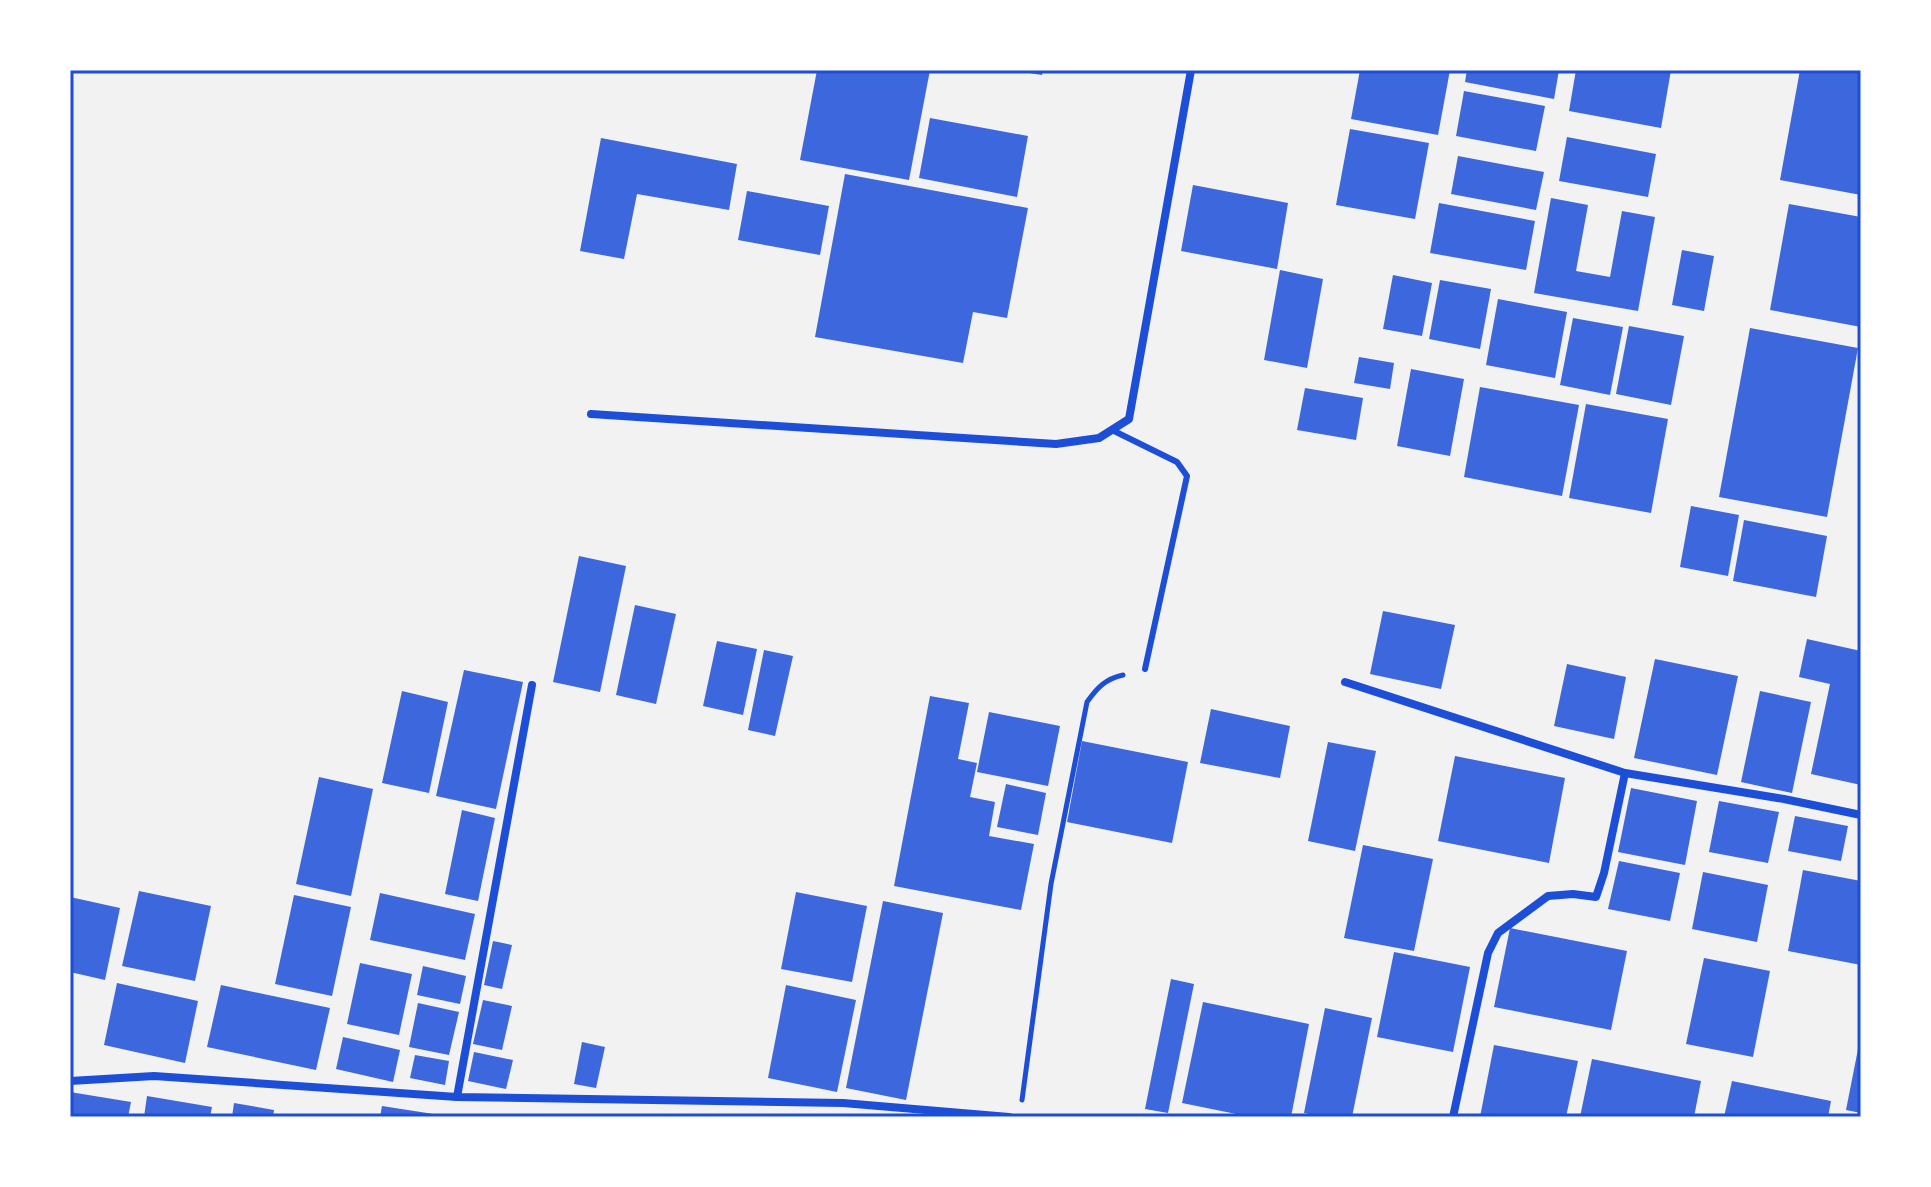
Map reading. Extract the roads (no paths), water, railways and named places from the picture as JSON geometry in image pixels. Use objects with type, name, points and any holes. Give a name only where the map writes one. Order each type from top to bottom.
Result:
[{"type":"street","points":[[591,414],[1056,444],[1099,438],[1129,419],[1191,70]]},
{"type":"street","points":[[1345,682],[1625,773],[1861,815]]},
{"type":"street","points":[[457,1097],[532,685]]},
{"type":"street","points":[[1453,1117],[1488,953],[1498,933],[1548,896],[1573,894],[1596,897],[1625,773]]},
{"type":"street","points":[[70,1081],[154,1076],[457,1097],[843,1103],[1009,1117]]},
{"type":"lane","points":[[1112,430],[1177,462],[1187,476],[1145,669]]}]
